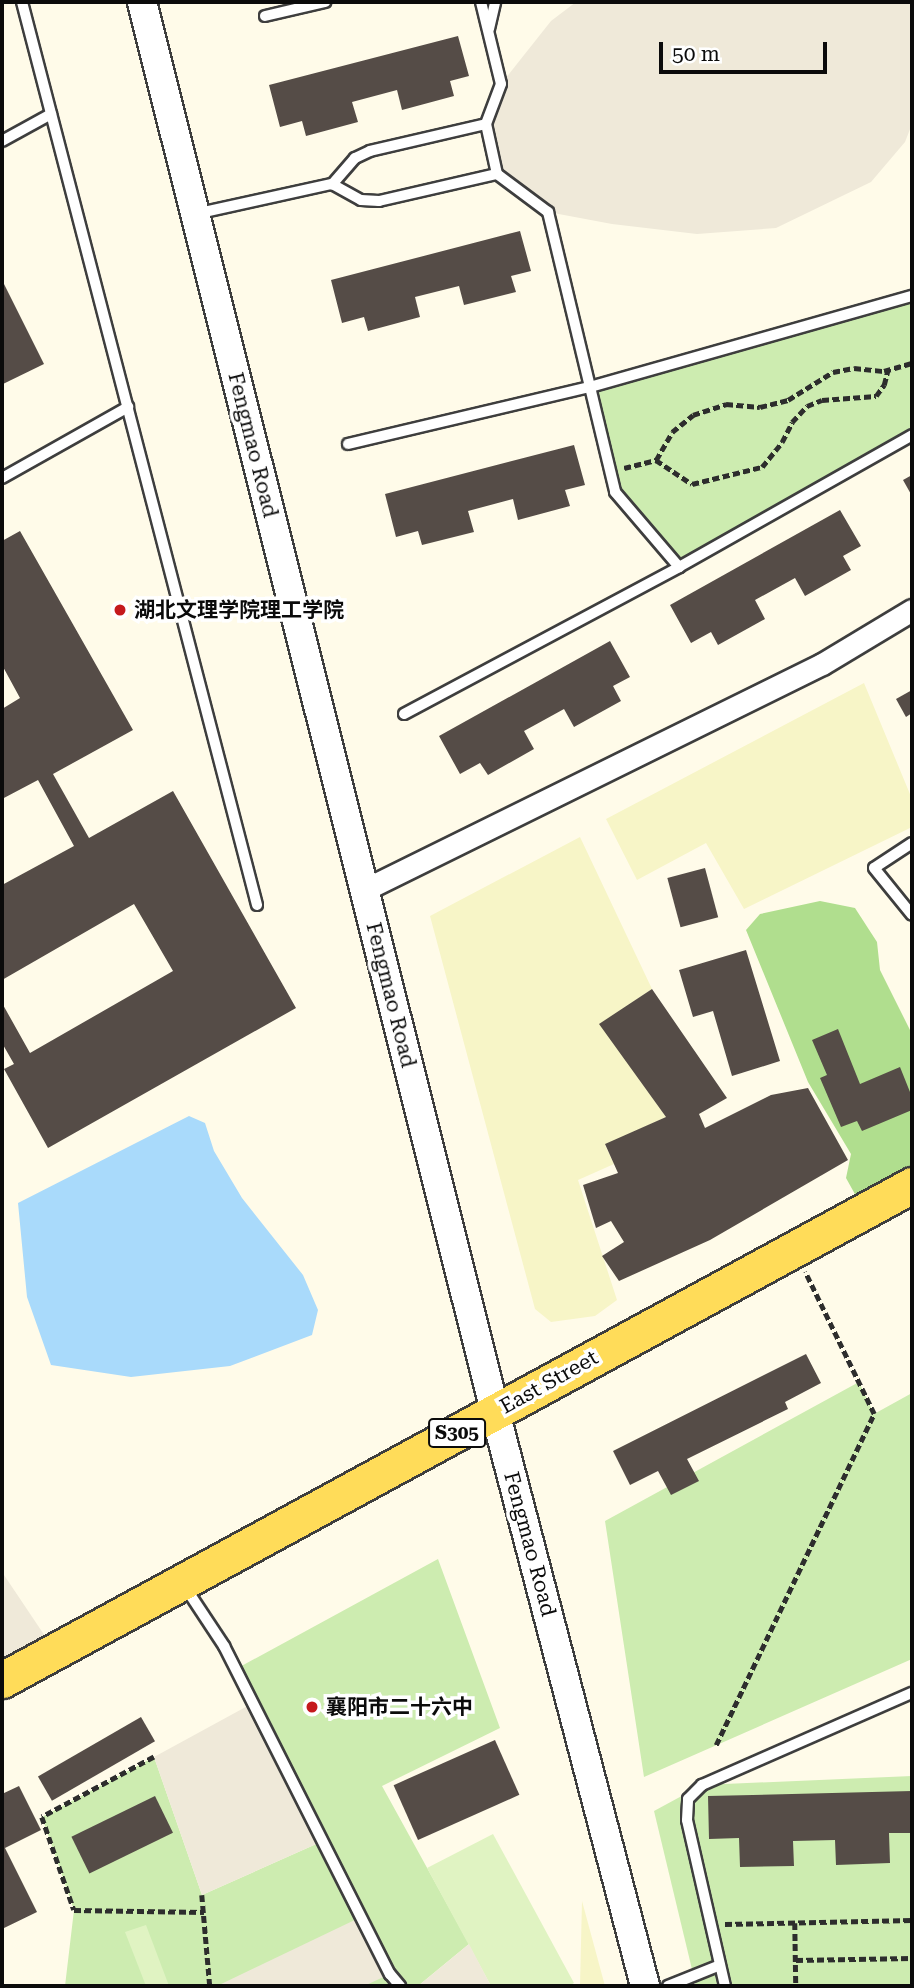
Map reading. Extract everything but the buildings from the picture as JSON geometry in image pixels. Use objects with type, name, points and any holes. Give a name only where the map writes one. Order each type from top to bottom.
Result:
[{"type":"main road","name":"East Street","points":[[2,1680],[912,1185]]},
{"type":"street","name":"Fengmao Road","points":[[142,2],[495,1412],[645,1986]]},
{"type":"street","points":[[364,890],[822,664],[912,610]]},
{"type":"lane","points":[[22,2],[257,905]]},
{"type":"lane","points":[[265,16],[325,2]]},
{"type":"lane","points":[[481,2],[501,84],[486,124],[497,174],[548,212],[615,492],[679,567]]},
{"type":"lane","points":[[488,32],[495,2]]},
{"type":"lane","points":[[2,141],[51,114]]},
{"type":"lane","points":[[195,214],[332,184],[355,158],[369,151],[486,124]]},
{"type":"lane","points":[[332,184],[361,200],[379,201],[497,174]]},
{"type":"lane","points":[[348,444],[590,387],[912,296]]},
{"type":"lane","points":[[2,478],[128,407]]},
{"type":"lane","points":[[404,714],[679,567],[912,435]]},
{"type":"lane","points":[[912,842],[874,868],[912,915]]},
{"type":"lane","points":[[181,1582],[224,1646],[390,1974],[400,1986]]},
{"type":"lane","points":[[725,1986],[687,1820],[688,1799],[702,1785],[912,1693]]},
{"type":"lane","points":[[668,1986],[720,1965]]},
{"type":"path","points":[[610,471],[656,460],[673,432],[693,415],[726,404],[760,407],[788,400],[832,372],[853,368],[888,369],[912,363]]},
{"type":"path","points":[[656,460],[692,484],[762,467],[782,442],[792,422],[807,406],[822,400],[876,396],[884,385],[888,369]]},
{"type":"path","points":[[716,1745],[874,1414],[794,1249]]},
{"type":"path","points":[[153,1756],[42,1816],[74,1910],[204,1912]]},
{"type":"path","points":[[202,1895],[210,1986]]},
{"type":"path","points":[[711,1924],[912,1920]]},
{"type":"path","points":[[795,1923],[796,1986]]},
{"type":"path","points":[[796,1959],[912,1958]]},
{"type":"shaded area","points":[[576,2],[910,2],[912,124],[905,142],[871,182],[776,228],[697,234],[612,224],[548,212],[497,174],[486,124],[501,84],[551,21]]},
{"type":"shaded area","points":[[864,683],[912,799],[912,827],[744,909],[706,843],[637,880],[606,819]]},
{"type":"shaded area","points":[[580,837],[652,989],[600,1024],[666,1117],[605,1145],[614,1164],[578,1180],[617,1300],[595,1316],[551,1322],[535,1309],[430,916]]},
{"type":"shaded area","points":[[2,1572],[55,1651],[2,1680]]},
{"type":"shaded area","points":[[253,1703],[323,1841],[202,1895],[154,1757]]},
{"type":"shaded area","points":[[582,1901],[605,1986],[580,1986]]},
{"type":"shaded area","points":[[361,1917],[390,1974],[364,1986],[217,1986]]},
{"type":"shaded area","points":[[469,1944],[491,1986],[418,1986]]},
{"type":"green space","points":[[912,296],[912,435],[679,567],[615,492],[590,387]]},
{"type":"green space","points":[[820,901],[855,908],[877,942],[880,970],[912,1034],[912,1173],[875,1193],[856,1196],[846,1178],[851,1154],[808,1082],[746,930],[760,914]]},
{"type":"green space","points":[[859,1382],[874,1414],[912,1393],[912,1659],[644,1777],[605,1521]]},
{"type":"green space","points":[[438,1559],[500,1728],[382,1786],[469,1944],[418,1986],[65,1986],[74,1910],[42,1817],[154,1757],[202,1895],[323,1841],[236,1669]]},
{"type":"green space","points":[[912,1776],[912,1986],[696,1986],[654,1811],[702,1785]]},
{"type":"green space","points":[[493,1834],[574,1983],[569,1986],[491,1986],[427,1868]]},
{"type":"green space","points":[[146,1925],[169,1986],[146,1986],[125,1932]]},
{"type":"water","points":[[189,1116],[205,1123],[214,1151],[242,1198],[303,1275],[318,1310],[312,1335],[230,1366],[131,1377],[51,1365],[27,1297],[18,1203]]},
{"type":"place","name":"湖北文理学院理工学院","points":[[120,610]]},
{"type":"place","name":"襄阳市二十六中","points":[[312,1707]]}]
